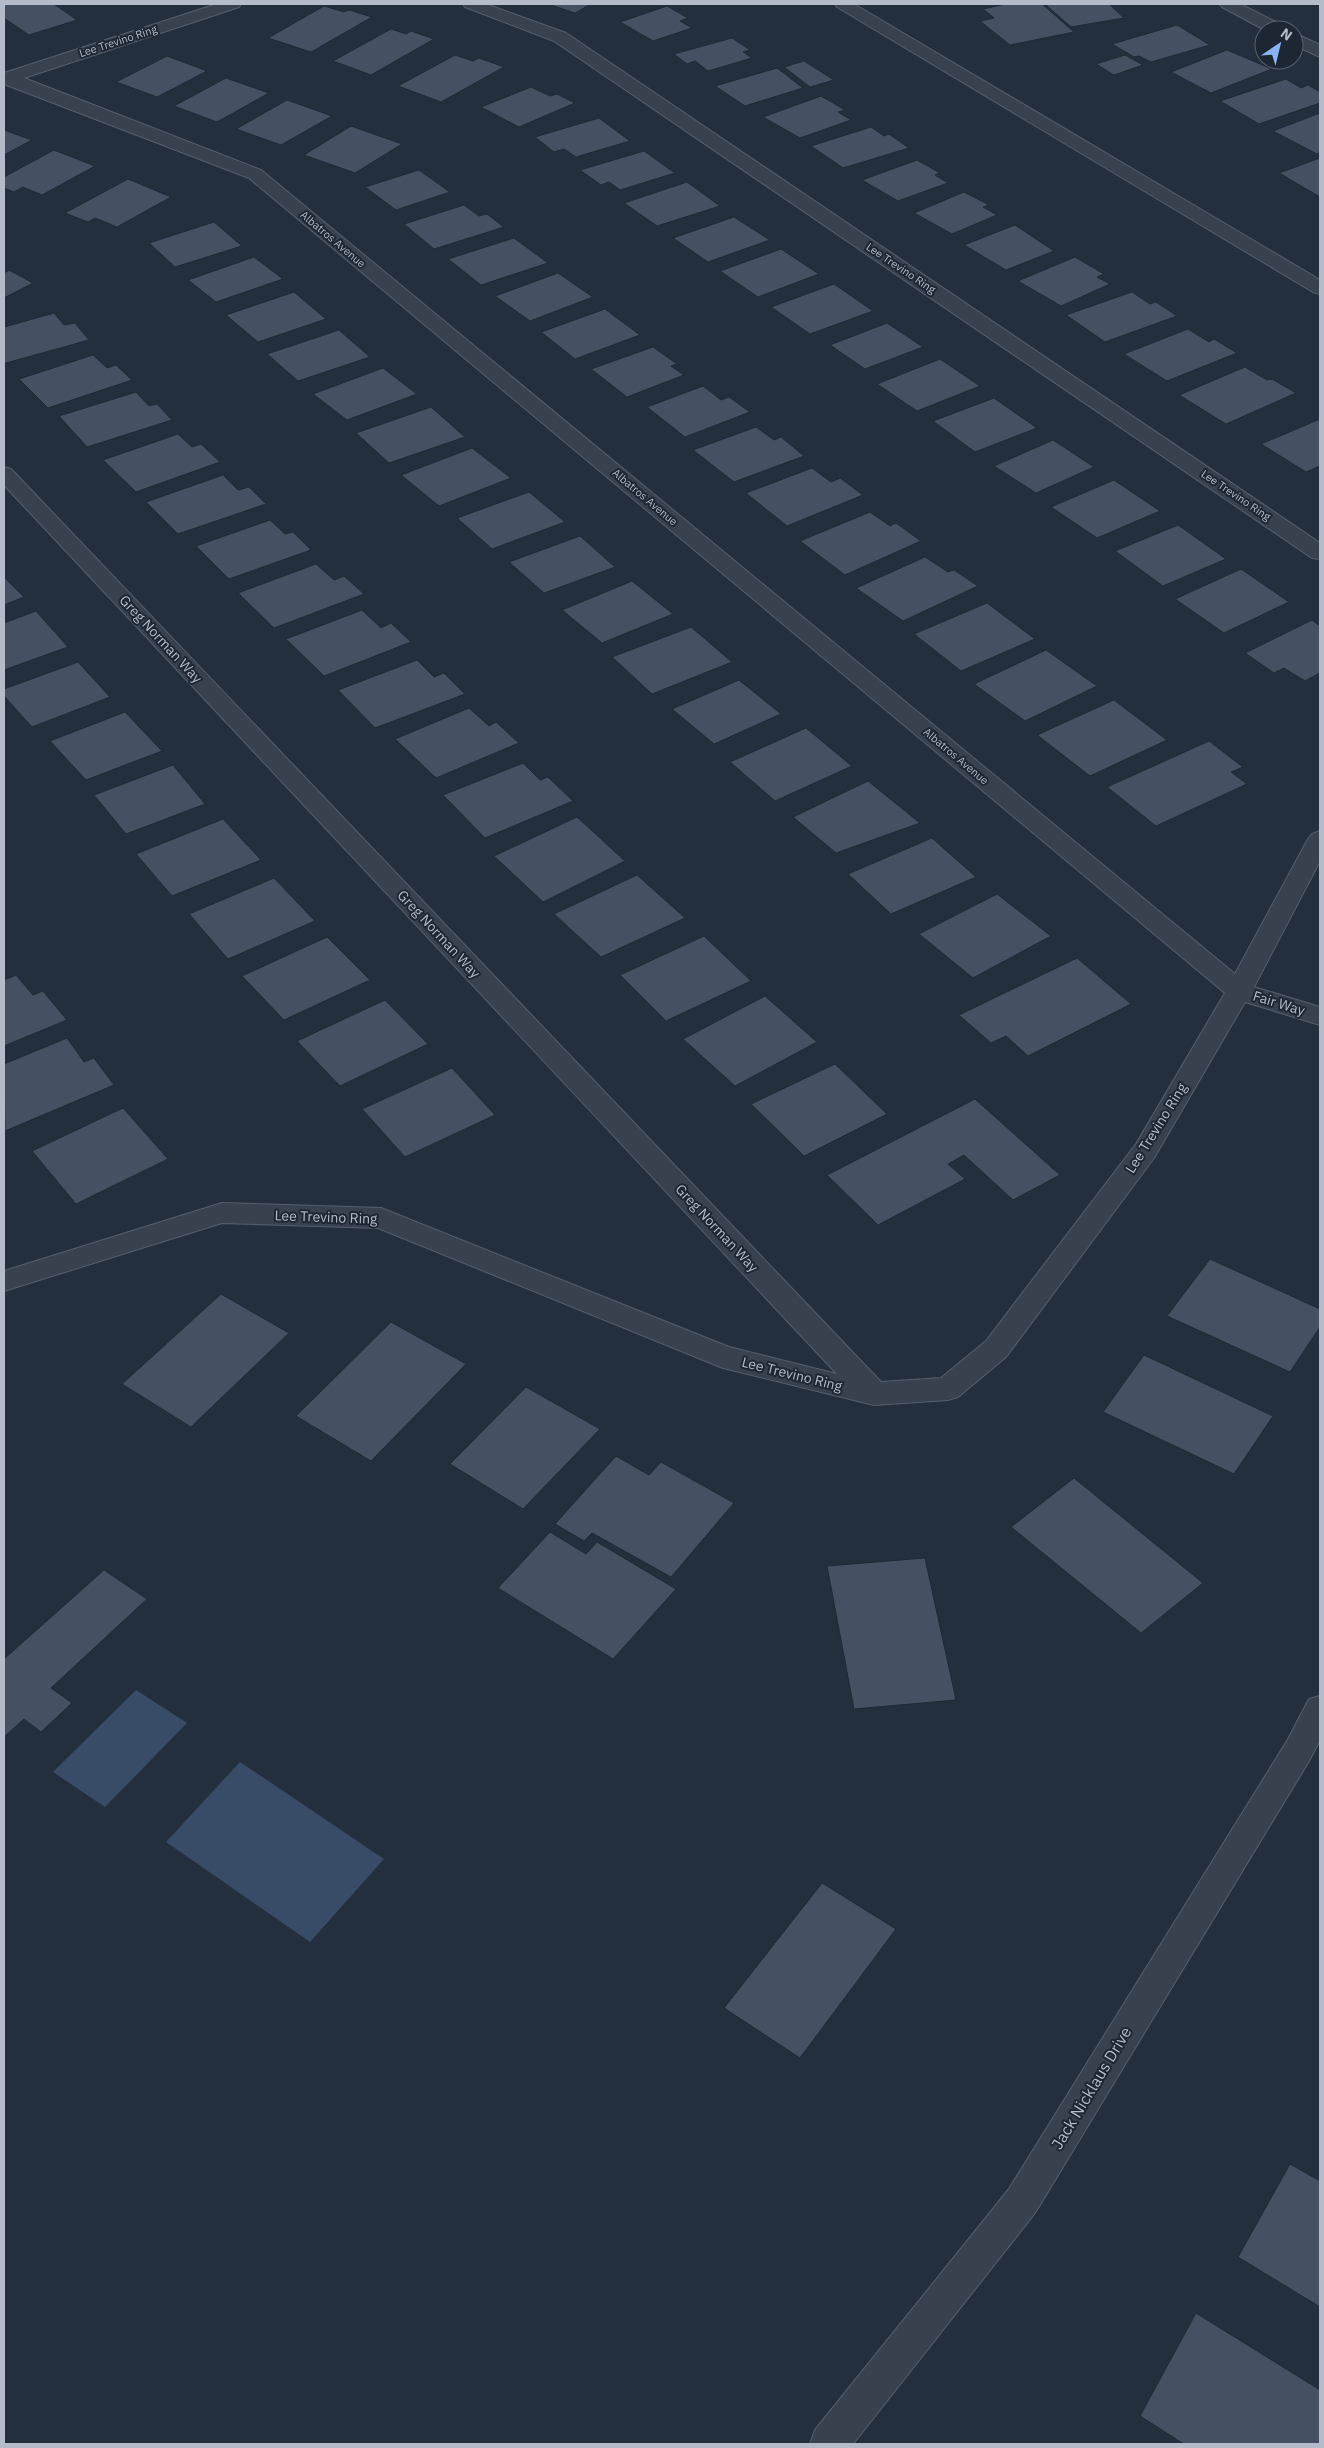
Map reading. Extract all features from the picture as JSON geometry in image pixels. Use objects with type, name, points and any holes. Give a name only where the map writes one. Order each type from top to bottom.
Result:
[{"type":"street","name":"Lee Trevino Ring","points":[[6,78],[233,4]]},
{"type":"street","name":"Lee Trevino Ring","points":[[471,4],[560,37],[1320,553]]},
{"type":"street","points":[[843,4],[1320,288]]},
{"type":"street","points":[[1228,4],[1259,20]]},
{"type":"street","points":[[1304,43],[1320,52]]},
{"type":"street","name":"Albatros Avenue","points":[[6,78],[255,174],[1239,991]]},
{"type":"street","name":"Greg Norman Way","points":[[4,473],[874,1394]]},
{"type":"street","name":"Lee Trevino Ring","points":[[4,1281],[222,1213],[381,1218],[723,1357],[874,1394],[948,1389],[996,1349],[1145,1151],[1239,991],[1320,839]]},
{"type":"street","name":"Fair Way","points":[[1239,991],[1320,1016]]},
{"type":"street","name":"Jack Nicklaus Drive","points":[[829,2444],[1022,2201],[1298,1751],[1320,1710]]},
{"type":"water","points":[[136,1690],[187,1723],[105,1807],[53,1772]]},
{"type":"water","points":[[240,1762],[384,1859],[310,1942],[166,1842]]},
{"type":"building","points":[[4,4],[54,4],[77,20],[29,35],[4,18]]},
{"type":"building","points":[[548,4],[591,4],[575,13]]},
{"type":"building","points":[[1006,4],[1042,4],[1074,32],[1010,45],[980,21],[994,18],[983,9]]},
{"type":"building","points":[[1109,4],[1124,18],[1071,27],[1046,5]]},
{"type":"building","points":[[324,6],[344,12],[349,10],[372,17],[311,52],[268,38]]},
{"type":"building","points":[[667,6],[688,18],[680,21],[692,28],[653,41],[620,22]]},
{"type":"building","points":[[1177,25],[1210,45],[1151,62],[1139,56],[1134,57],[1112,44]]},
{"type":"building","points":[[391,29],[406,34],[411,31],[434,39],[371,75],[333,61]]},
{"type":"building","points":[[732,38],[750,50],[743,52],[752,58],[708,71],[695,61],[687,64],[674,54]]},
{"type":"building","points":[[1227,50],[1254,61],[1254,70],[1269,70],[1211,93],[1171,72]]},
{"type":"building","points":[[455,55],[473,61],[479,58],[504,67],[441,102],[398,86]]},
{"type":"building","points":[[1125,55],[1143,65],[1114,75],[1096,64]]},
{"type":"building","points":[[167,56],[207,71],[157,97],[116,82]]},
{"type":"building","points":[[804,61],[834,80],[810,87],[784,67]]},
{"type":"building","points":[[777,68],[803,88],[745,106],[715,86]]},
{"type":"building","points":[[226,78],[269,93],[217,122],[174,106]]},
{"type":"building","points":[[1286,79],[1301,88],[1308,85],[1320,92],[1320,103],[1259,124],[1220,101]]},
{"type":"building","points":[[531,87],[550,96],[557,94],[575,103],[519,127],[481,107]]},
{"type":"building","points":[[821,96],[845,110],[838,112],[851,120],[800,138],[763,117]]},
{"type":"building","points":[[287,100],[332,116],[281,145],[236,129]]},
{"type":"building","points":[[1320,113],[1320,152],[1317,154],[1273,131]]},
{"type":"building","points":[[599,118],[630,141],[576,157],[564,149],[554,152],[535,137]]},
{"type":"building","points":[[351,126],[402,144],[355,173],[304,155]]},
{"type":"building","points":[[871,127],[884,136],[889,134],[909,148],[843,168],[811,146]]},
{"type":"building","points":[[4,130],[32,140],[4,155]]},
{"type":"building","points":[[54,150],[95,166],[42,195],[23,187],[14,192],[4,188],[4,177]]},
{"type":"building","points":[[644,151],[675,173],[620,190],[609,182],[601,185],[580,170]]},
{"type":"building","points":[[1320,158],[1320,197],[1279,173]]},
{"type":"building","points":[[917,160],[940,173],[935,175],[948,183],[898,201],[862,180]]},
{"type":"building","points":[[419,170],[450,192],[396,210],[365,187]]},
{"type":"building","points":[[128,179],[171,197],[117,227],[95,218],[88,222],[65,213]]},
{"type":"building","points":[[687,182],[720,206],[657,226],[624,203]]},
{"type":"building","points":[[964,192],[989,205],[983,207],[997,215],[952,234],[914,213]]},
{"type":"building","points":[[464,205],[479,216],[487,214],[504,227],[434,249],[404,224]]},
{"type":"building","points":[[734,217],[770,240],[708,262],[673,238]]},
{"type":"building","points":[[214,222],[242,246],[175,267],[149,243]]},
{"type":"building","points":[[1015,225],[1054,251],[1006,270],[964,245]]},
{"type":"building","points":[[514,238],[548,263],[481,285],[448,259]]},
{"type":"building","points":[[781,249],[819,274],[758,297],[720,271]]},
{"type":"building","points":[[254,257],[283,279],[216,302],[188,280]]},
{"type":"building","points":[[1075,257],[1104,274],[1097,277],[1110,284],[1061,306],[1018,281]]},
{"type":"building","points":[[9,270],[33,283],[4,298],[4,273]]},
{"type":"building","points":[[558,273],[593,297],[530,321],[495,296]]},
{"type":"building","points":[[834,284],[873,311],[810,334],[771,307]]},
{"type":"building","points":[[294,292],[326,319],[258,342],[226,315]]},
{"type":"building","points":[[1132,292],[1150,304],[1156,302],[1177,316],[1105,342],[1066,315]]},
{"type":"building","points":[[605,309],[640,335],[575,359],[541,332]]},
{"type":"building","points":[[54,313],[64,325],[75,323],[89,340],[6,363],[4,361],[4,327]]},
{"type":"building","points":[[887,323],[923,347],[865,369],[830,345]]},
{"type":"building","points":[[1188,329],[1209,342],[1214,339],[1237,353],[1167,381],[1124,354]]},
{"type":"building","points":[[339,330],[370,357],[298,381],[267,354]]},
{"type":"building","points":[[653,347],[677,364],[671,366],[684,375],[627,397],[591,369]]},
{"type":"building","points":[[93,355],[107,368],[116,365],[132,380],[48,408],[19,379]]},
{"type":"building","points":[[940,359],[980,386],[917,411],[877,384]]},
{"type":"building","points":[[1245,367],[1267,380],[1272,379],[1296,393],[1226,424],[1179,395]]},
{"type":"building","points":[[383,368],[417,394],[347,420],[313,394]]},
{"type":"building","points":[[703,386],[721,400],[729,397],[750,412],[685,437],[647,407]]},
{"type":"building","points":[[136,392],[149,406],[157,404],[172,420],[87,447],[59,416]]},
{"type":"building","points":[[994,398],[1037,428],[975,452],[933,421]]},
{"type":"building","points":[[431,407],[465,437],[389,463],[356,433]]},
{"type":"building","points":[[1320,419],[1320,466],[1306,472],[1261,444]]},
{"type":"building","points":[[756,427],[774,440],[781,437],[804,456],[734,482],[693,450]]},
{"type":"building","points":[[178,434],[192,447],[201,444],[220,462],[136,492],[103,460]]},
{"type":"building","points":[[1053,440],[1094,467],[1036,493],[994,466]]},
{"type":"building","points":[[472,448],[511,478],[439,506],[401,475]]},
{"type":"building","points":[[812,468],[831,482],[840,478],[863,495],[787,526],[746,493]]},
{"type":"building","points":[[223,475],[238,490],[249,487],[266,504],[178,534],[146,502]]},
{"type":"building","points":[[1114,480],[1160,511],[1097,538],[1051,507]]},
{"type":"building","points":[[529,492],[565,522],[492,549],[457,518]]},
{"type":"building","points":[[870,512],[890,526],[896,523],[921,541],[845,575],[800,541]]},
{"type":"building","points":[[270,520],[285,534],[293,532],[311,550],[229,579],[196,546]]},
{"type":"building","points":[[1178,525],[1226,559],[1163,586],[1115,551]]},
{"type":"building","points":[[580,536],[615,567],[544,593],[509,562]]},
{"type":"building","points":[[925,557],[948,572],[954,570],[978,586],[903,621],[856,588]]},
{"type":"building","points":[[316,564],[334,580],[344,576],[364,594],[274,628],[238,593]]},
{"type":"building","points":[[1241,569],[1289,602],[1224,633],[1175,599]]},
{"type":"building","points":[[4,577],[24,597],[4,605]]},
{"type":"building","points":[[632,581],[673,614],[602,643],[562,610]]},
{"type":"building","points":[[987,603],[1035,639],[961,671],[914,634]]},
{"type":"building","points":[[362,610],[381,628],[391,623],[411,642],[324,676],[286,639]]},
{"type":"building","points":[[36,611],[68,647],[4,670],[4,623]]},
{"type":"building","points":[[1312,620],[1320,626],[1320,673],[1305,681],[1284,668],[1274,673],[1245,653]]},
{"type":"building","points":[[691,627],[732,662],[652,694],[612,657]]},
{"type":"building","points":[[1046,650],[1097,686],[1025,721],[974,684]]},
{"type":"building","points":[[417,660],[434,677],[444,673],[465,694],[375,728],[338,690]]},
{"type":"building","points":[[78,662],[110,697],[32,727],[4,696],[4,689]]},
{"type":"building","points":[[739,680],[781,714],[714,744],[672,709]]},
{"type":"building","points":[[1114,700],[1167,740],[1090,776],[1037,735]]},
{"type":"building","points":[[469,708],[489,726],[496,722],[519,743],[436,778],[395,739]]},
{"type":"building","points":[[125,712],[162,751],[86,780],[50,741]]},
{"type":"building","points":[[806,728],[852,766],[775,801],[730,762]]},
{"type":"building","points":[[1209,741],[1243,767],[1231,772],[1247,784],[1156,826],[1107,787]]},
{"type":"building","points":[[523,763],[540,780],[548,777],[573,801],[485,838],[443,795]]},
{"type":"building","points":[[173,765],[205,804],[126,834],[94,795]]},
{"type":"building","points":[[868,781],[920,823],[836,853],[793,817]]},
{"type":"building","points":[[577,817],[625,861],[543,902],[494,856]]},
{"type":"building","points":[[223,819],[261,860],[172,896],[136,854]]},
{"type":"building","points":[[932,838],[976,877],[891,914],[848,874]]},
{"type":"building","points":[[637,875],[685,918],[601,957],[554,914]]},
{"type":"building","points":[[274,878],[315,921],[228,959],[189,914]]},
{"type":"building","points":[[997,894],[1051,936],[973,978],[919,934]]},
{"type":"building","points":[[704,936],[751,981],[666,1021],[620,975]]},
{"type":"building","points":[[327,937],[370,980],[284,1020],[242,976]]},
{"type":"building","points":[[1077,958],[1131,1004],[1028,1056],[1006,1036],[991,1043],[959,1015]]},
{"type":"building","points":[[16,975],[33,995],[43,991],[67,1020],[4,1046],[4,980]]},
{"type":"building","points":[[765,996],[817,1042],[735,1086],[683,1039]]},
{"type":"building","points":[[385,1000],[428,1044],[340,1086],[297,1041]]},
{"type":"building","points":[[67,1038],[84,1062],[94,1058],[114,1085],[5,1131],[4,1064]]},
{"type":"building","points":[[835,1064],[887,1114],[804,1156],[751,1104]]},
{"type":"building","points":[[452,1068],[495,1115],[405,1157],[362,1109]]},
{"type":"building","points":[[975,1099],[1060,1175],[1013,1200],[964,1155],[948,1164],[965,1179],[878,1225],[827,1175]]},
{"type":"building","points":[[123,1108],[168,1159],[76,1204],[32,1151]]},
{"type":"building","points":[[1210,1259],[1320,1309],[1320,1327],[1290,1372],[1167,1316]]},
{"type":"building","points":[[221,1294],[289,1333],[191,1427],[122,1384]]},
{"type":"building","points":[[391,1322],[466,1364],[371,1461],[296,1416]]},
{"type":"building","points":[[1144,1355],[1273,1416],[1234,1474],[1103,1412]]},
{"type":"building","points":[[526,1387],[600,1429],[523,1509],[450,1464]]},
{"type":"building","points":[[616,1456],[649,1475],[661,1462],[734,1503],[671,1577],[592,1533],[584,1541],[555,1524]]},
{"type":"building","points":[[1074,1478],[1203,1583],[1141,1633],[1011,1527]]},
{"type":"building","points":[[550,1532],[586,1554],[597,1542],[676,1589],[613,1659],[498,1588]]},
{"type":"building","points":[[925,1558],[956,1700],[854,1709],[827,1566]]},
{"type":"building","points":[[104,1570],[147,1599],[51,1688],[72,1703],[41,1732],[24,1719],[4,1737],[4,1659]]},
{"type":"building","points":[[822,1883],[896,1929],[800,2058],[724,2008]]},
{"type":"building","points":[[1290,2164],[1320,2181],[1320,2307],[1238,2257]]},
{"type":"building","points":[[1196,2313],[1320,2390],[1320,2444],[1184,2444],[1140,2416]]}]
